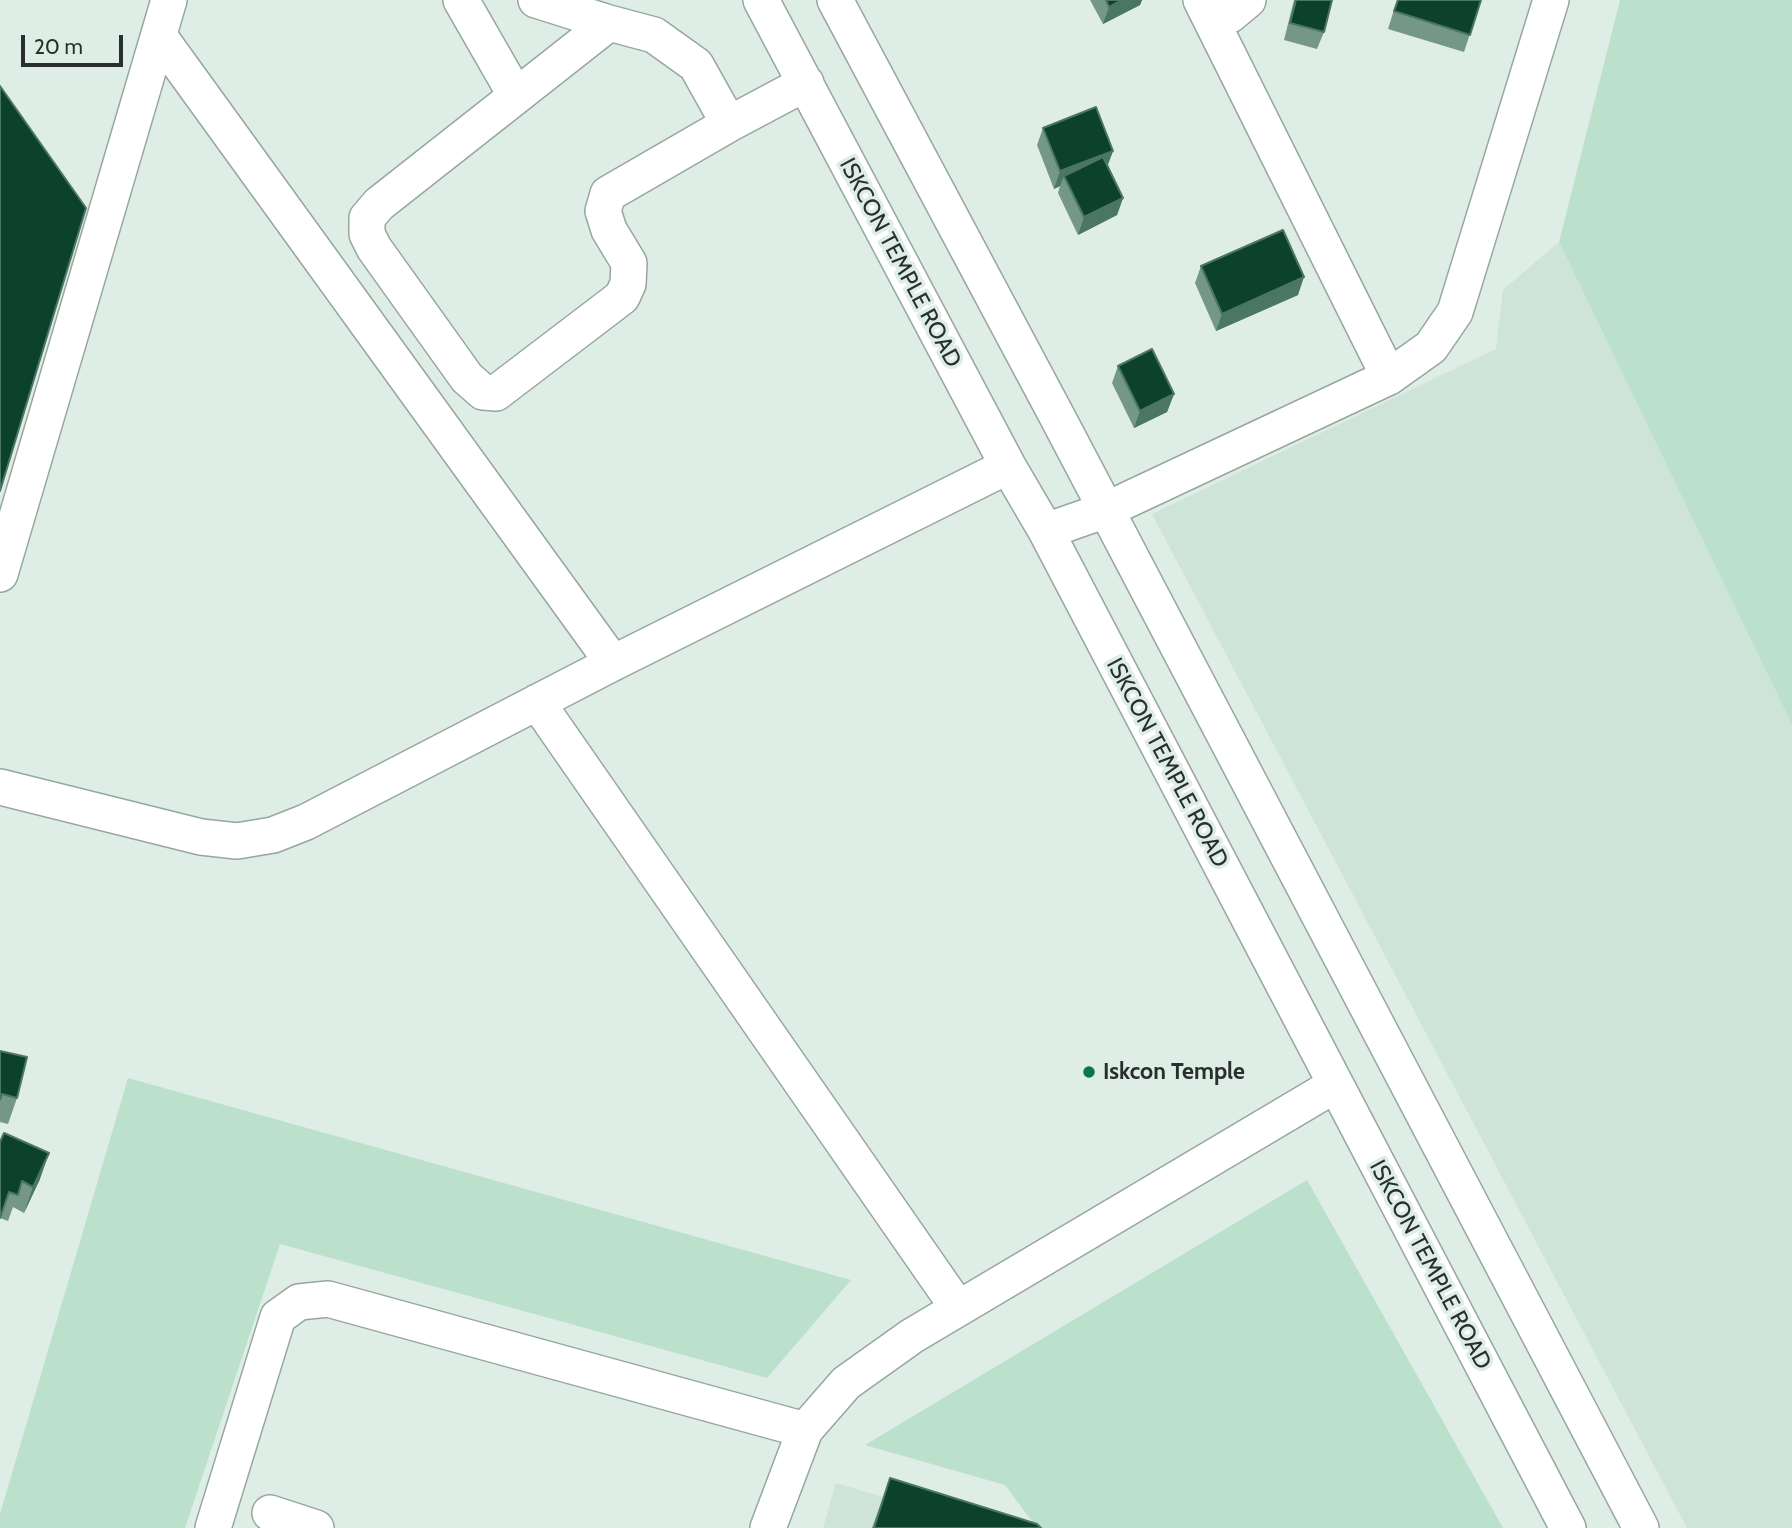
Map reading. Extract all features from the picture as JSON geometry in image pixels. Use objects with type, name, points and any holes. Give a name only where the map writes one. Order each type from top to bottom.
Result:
[{"type":"street","points":[[0,574],[169,0]]},
{"type":"street","points":[[461,0],[516,96]]},
{"type":"street","points":[[536,0],[654,34],[696,65],[729,124]]},
{"type":"street","name":"ISKCON TEMPLE ROAD","points":[[761,0],[1045,531],[1569,1528]]},
{"type":"street","points":[[835,0],[1641,1528]]},
{"type":"street","points":[[1207,12],[1230,15],[1248,0]]},
{"type":"street","points":[[1045,531],[1106,510],[1389,377],[1431,347],[1455,312],[1551,0]]},
{"type":"street","points":[[1207,12],[1389,377]]},
{"type":"street","points":[[609,23],[379,204],[367,218],[367,234],[374,247],[467,378],[483,392],[496,393],[622,297],[628,284],[629,263],[608,230],[603,211],[608,194],[806,83]]},
{"type":"street","points":[[159,36],[614,663]]},
{"type":"street","points":[[0,787],[201,837],[237,841],[273,835],[306,822],[537,702],[1008,466]]},
{"type":"street","points":[[537,702],[958,1308]]},
{"type":"street","points":[[768,1528],[805,1430],[846,1383],[912,1336],[1335,1085]]},
{"type":"street","points":[[213,1528],[278,1317],[299,1303],[328,1299],[805,1430]]},
{"type":"street","points":[[270,1513],[316,1528]]},
{"type":"shaded area","points":[[1559,242],[1792,725],[1792,1528],[1687,1528],[1152,514],[1496,349],[1503,290]]},
{"type":"shaded area","points":[[836,1483],[986,1528],[823,1528]]},
{"type":"green space","points":[[1620,0],[1792,0],[1792,725],[1559,242]]},
{"type":"green space","points":[[128,1078],[851,1280],[767,1378],[280,1244],[185,1528],[0,1528],[0,1514]]},
{"type":"green space","points":[[1307,1180],[1503,1528],[1037,1528],[1005,1485],[865,1445]]},
{"type":"building","points":[[1106,0],[1122,0],[1109,7]]},
{"type":"building","points":[[1296,0],[1332,0],[1324,32],[1290,23]]},
{"type":"building","points":[[1398,0],[1481,0],[1470,35],[1394,11]]},
{"type":"building","points":[[0,86],[86,208],[0,491]]},
{"type":"building","points":[[1096,107],[1113,151],[1060,171],[1043,128]]},
{"type":"building","points":[[1103,157],[1123,198],[1084,217],[1064,176]]},
{"type":"building","points":[[1283,230],[1304,277],[1222,314],[1201,266]]},
{"type":"building","points":[[1152,349],[1174,394],[1140,411],[1118,366]]},
{"type":"building","points":[[0,1051],[27,1057],[17,1098],[2,1094],[0,1100]]},
{"type":"building","points":[[4,1133],[49,1153],[33,1187],[22,1181],[18,1195],[9,1192],[0,1218],[0,1142]]},
{"type":"building","points":[[890,1478],[1037,1524],[1041,1528],[874,1528]]},
{"type":"place","name":"Iskcon Temple","points":[[1089,1072]]}]
